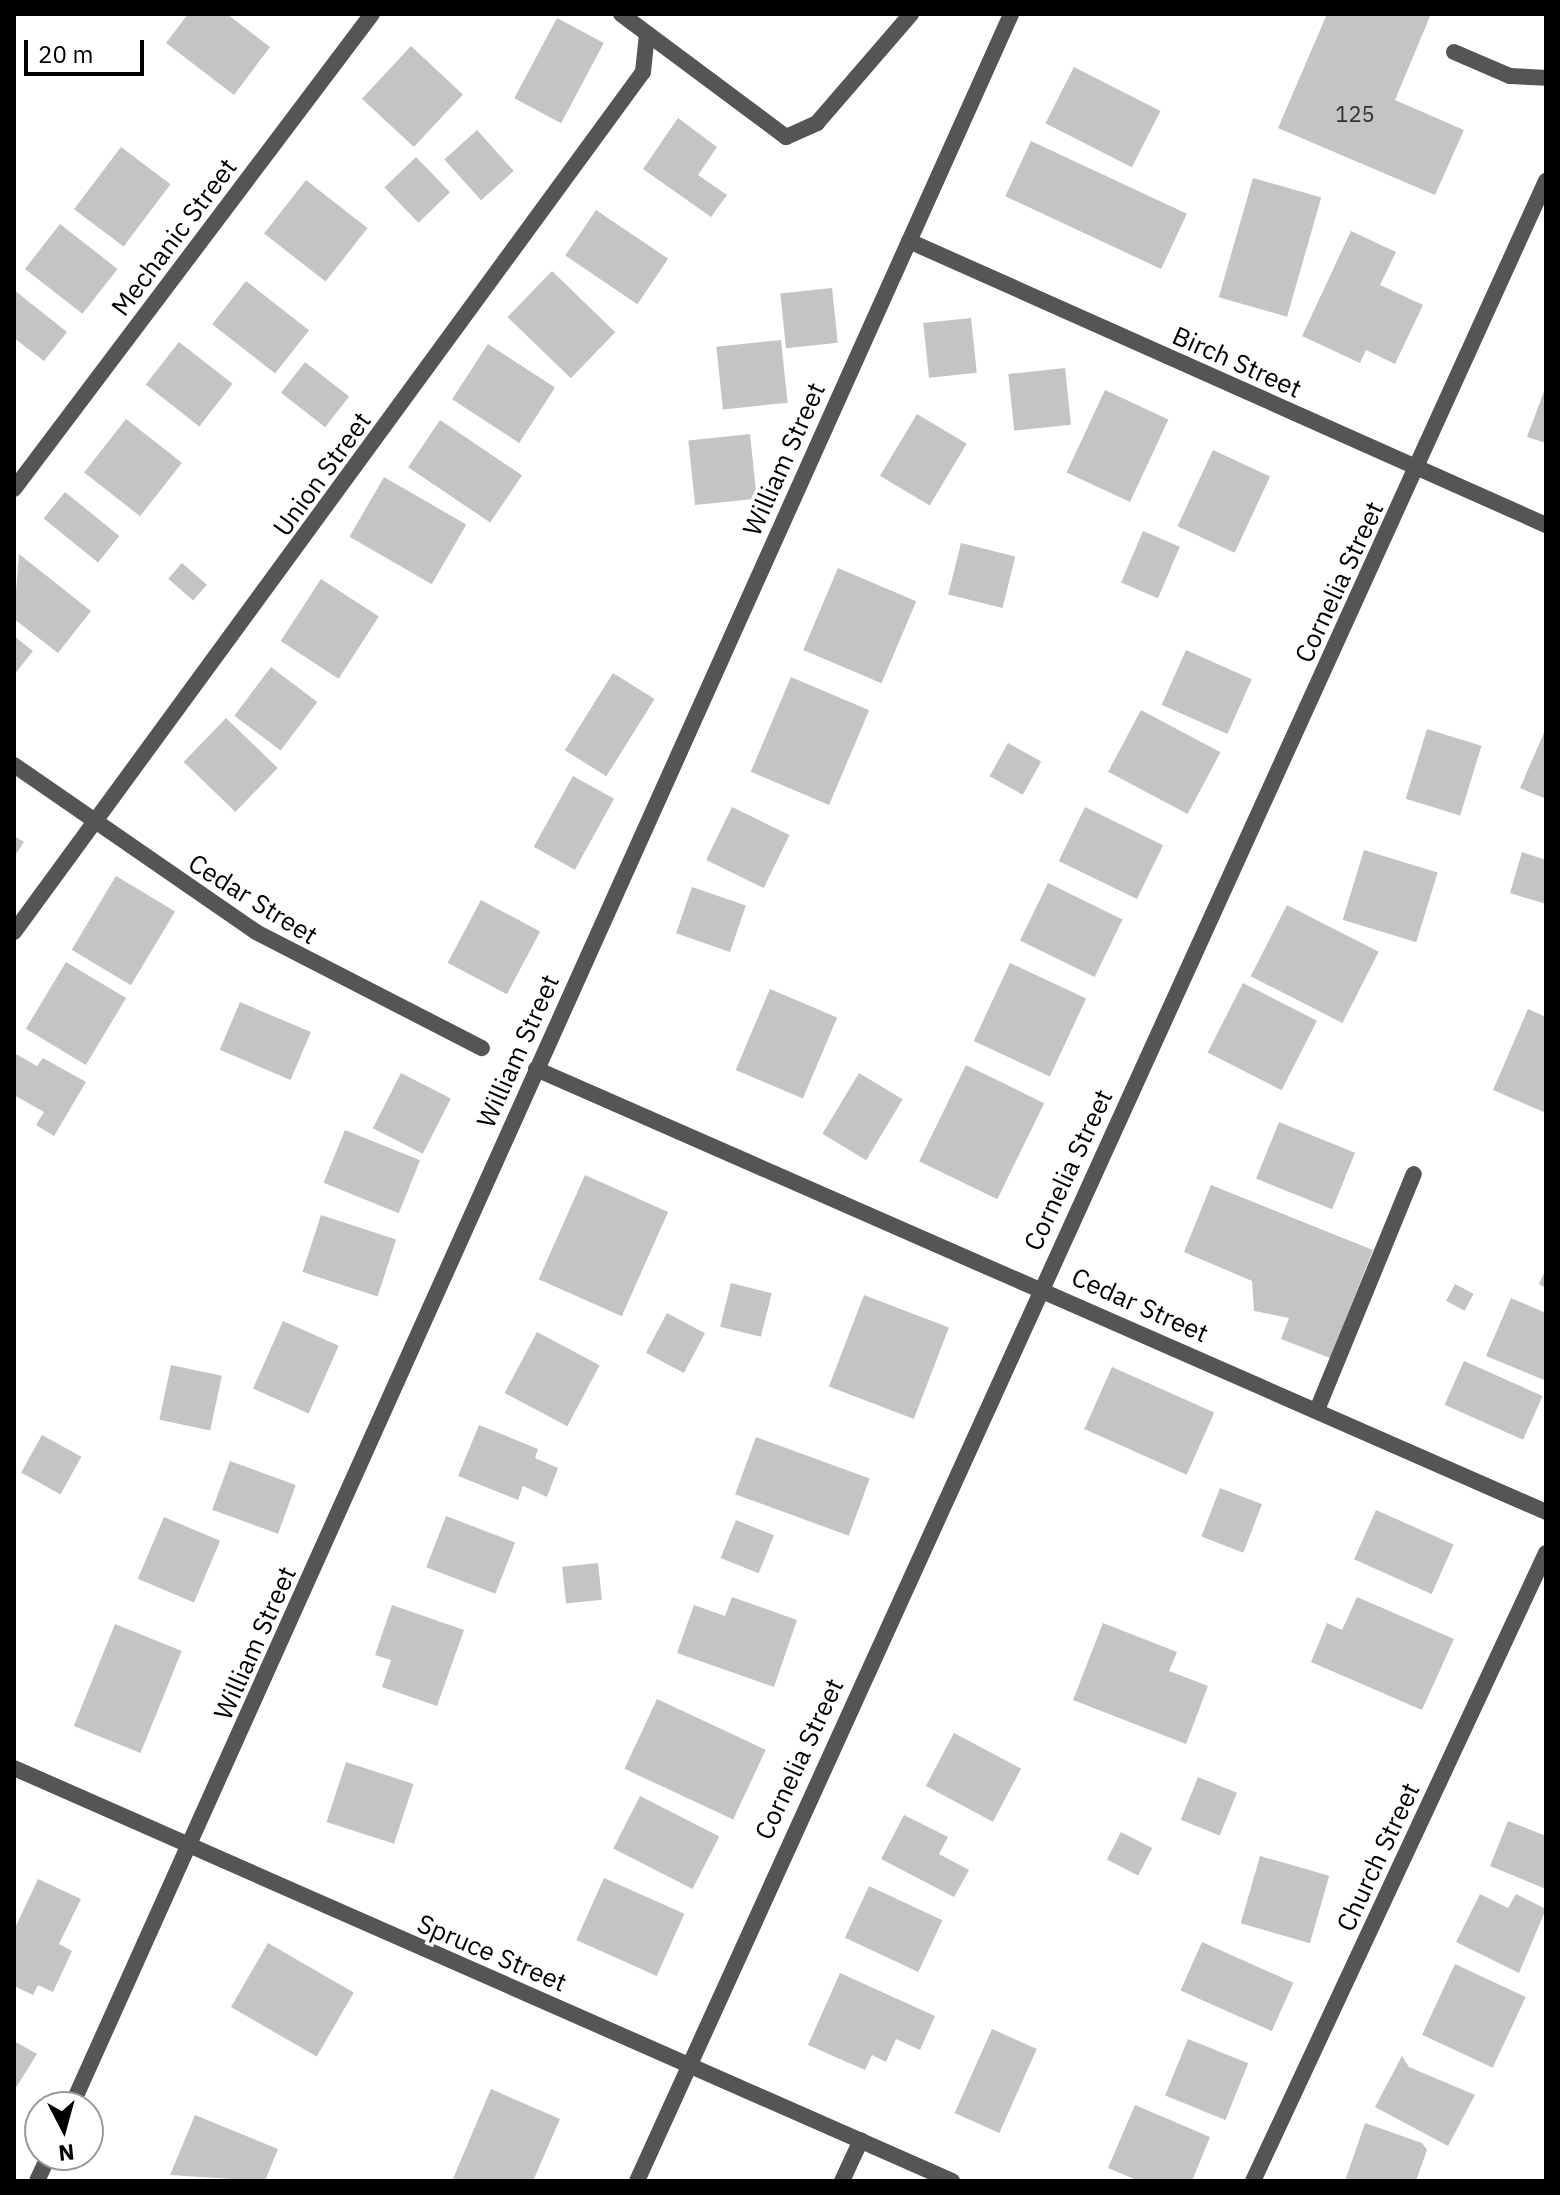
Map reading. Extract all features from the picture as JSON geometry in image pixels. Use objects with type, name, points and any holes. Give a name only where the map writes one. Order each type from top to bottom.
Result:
[{"type":"street","name":"Mechanic Street","points":[[14,489],[372,14]]},
{"type":"street","points":[[621,14],[768,128],[786,137],[817,123],[911,14]]},
{"type":"street","name":"William Street","points":[[78,2091],[190,1849],[536,1069],[1011,14]]},
{"type":"street","name":"Union Street","points":[[14,932],[96,826],[643,72],[647,34]]},
{"type":"street","points":[[1454,52],[1510,76],[1546,78]]},
{"type":"street","name":"Cornelia Street","points":[[637,2181],[1546,181]]},
{"type":"street","name":"Birch Street","points":[[909,241],[1546,525]]},
{"type":"street","name":"Cedar Street","points":[[14,765],[96,826],[269,940],[482,1048]]},
{"type":"street","name":"Cedar Street","points":[[536,1069],[1041,1287],[1546,1512]]},
{"type":"street","points":[[1317,1410],[1414,1174]]},
{"type":"street","name":"Church Street","points":[[1253,2181],[1546,1553]]},
{"type":"street","name":"Spruce Street","points":[[14,1768],[190,1849],[688,2063],[952,2181]]},
{"type":"street","points":[[842,2181],[861,2140]]},
{"type":"building","points":[[188,14],[227,14],[270,47],[234,95],[166,43]]},
{"type":"building","points":[[1327,14],[1431,14],[1395,100],[1464,130],[1435,195],[1278,128]]},
{"type":"building","points":[[557,18],[604,43],[561,123],[514,98]]},
{"type":"building","points":[[411,46],[463,94],[414,147],[362,99]]},
{"type":"building","points":[[1074,67],[1160,111],[1132,167],[1045,123]]},
{"type":"building","points":[[678,118],[717,147],[698,175],[727,195],[711,217],[643,169]]},
{"type":"building","points":[[477,130],[514,171],[481,200],[444,159]]},
{"type":"building","points":[[1031,141],[1187,214],[1161,269],[1005,196]]},
{"type":"building","points":[[121,147],[171,184],[124,247],[74,209]]},
{"type":"building","points":[[416,157],[450,192],[418,223],[384,188]]},
{"type":"building","points":[[1253,178],[1321,198],[1287,317],[1219,297]]},
{"type":"building","points":[[306,180],[367,228],[326,282],[264,234]]},
{"type":"building","points":[[596,210],[668,259],[637,304],[565,256]]},
{"type":"building","points":[[60,224],[118,269],[82,314],[25,269]]},
{"type":"building","points":[[1351,231],[1396,252],[1380,285],[1423,305],[1395,364],[1366,350],[1360,363],[1302,336]]},
{"type":"building","points":[[552,271],[615,332],[571,378],[508,317]]},
{"type":"building","points":[[246,281],[309,330],[275,374],[212,324]]},
{"type":"building","points":[[832,288],[838,343],[786,348],[780,293]]},
{"type":"building","points":[[14,290],[67,332],[44,361],[14,338]]},
{"type":"building","points":[[971,318],[977,373],[929,378],[923,323]]},
{"type":"building","points":[[781,340],[788,403],[723,409],[716,347]]},
{"type":"building","points":[[179,342],[233,384],[199,426],[146,385]]},
{"type":"building","points":[[488,344],[555,388],[519,443],[452,399]]},
{"type":"building","points":[[305,362],[349,396],[325,427],[281,393]]},
{"type":"building","points":[[1065,368],[1071,425],[1014,431],[1008,374]]},
{"type":"building","points":[[1546,386],[1546,443],[1527,437]]},
{"type":"building","points":[[1105,390],[1168,420],[1130,502],[1067,472]]},
{"type":"building","points":[[917,414],[967,444],[930,506],[880,476]]},
{"type":"building","points":[[126,419],[182,463],[140,516],[84,473]]},
{"type":"building","points":[[440,420],[522,475],[490,523],[408,467]]},
{"type":"building","points":[[750,434],[757,499],[695,505],[688,440]]},
{"type":"building","points":[[1213,450],[1270,477],[1235,553],[1178,526]]},
{"type":"building","points":[[384,477],[466,524],[432,584],[350,537]]},
{"type":"building","points":[[65,492],[119,536],[98,562],[44,518]]},
{"type":"building","points":[[1143,531],[1180,547],[1158,598],[1121,583]]},
{"type":"building","points":[[961,543],[1015,557],[1003,608],[948,594]]},
{"type":"building","points":[[19,554],[91,611],[58,653],[14,619]]},
{"type":"building","points":[[182,563],[207,585],[193,600],[168,579]]},
{"type":"building","points":[[838,568],[916,601],[881,683],[803,650]]},
{"type":"building","points":[[321,579],[379,617],[339,679],[281,641]]},
{"type":"building","points":[[14,636],[33,651],[14,675]]},
{"type":"building","points":[[1186,650],[1252,679],[1227,734],[1162,705]]},
{"type":"building","points":[[271,667],[317,702],[281,751],[234,716]]},
{"type":"building","points":[[613,673],[655,699],[606,776],[565,750]]},
{"type":"building","points":[[791,677],[869,710],[829,805],[751,772]]},
{"type":"building","points":[[1141,710],[1220,752],[1188,814],[1108,772]]},
{"type":"building","points":[[226,718],[278,768],[235,812],[184,762]]},
{"type":"building","points":[[1546,728],[1546,799],[1520,788]]},
{"type":"building","points":[[1427,729],[1482,746],[1460,815],[1406,799]]},
{"type":"building","points":[[1008,743],[1041,761],[1023,795],[990,776]]},
{"type":"building","points":[[573,776],[614,799],[575,870],[534,847]]},
{"type":"building","points":[[732,807],[790,835],[764,888],[706,860]]},
{"type":"building","points":[[1085,807],[1163,845],[1137,899],[1059,861]]},
{"type":"building","points":[[14,836],[24,842],[14,857]]},
{"type":"building","points":[[1364,850],[1438,873],[1416,942],[1343,920]]},
{"type":"building","points":[[1522,852],[1546,860],[1546,904],[1510,893]]},
{"type":"building","points":[[116,876],[175,912],[131,985],[72,950]]},
{"type":"building","points":[[1048,883],[1123,919],[1095,977],[1020,941]]},
{"type":"building","points":[[692,887],[746,906],[730,952],[676,933]]},
{"type":"building","points":[[481,900],[540,931],[507,994],[448,963]]},
{"type":"building","points":[[1287,905],[1379,952],[1342,1023],[1251,976]]},
{"type":"building","points":[[66,962],[126,998],[86,1065],[26,1029]]},
{"type":"building","points":[[1010,963],[1086,998],[1050,1076],[974,1041]]},
{"type":"building","points":[[1243,983],[1317,1021],[1282,1090],[1208,1052]]},
{"type":"building","points":[[770,989],[837,1018],[803,1099],[736,1070]]},
{"type":"building","points":[[240,1002],[311,1032],[291,1080],[220,1050]]},
{"type":"building","points":[[1528,1009],[1546,1017],[1546,1113],[1493,1090]]},
{"type":"building","points":[[14,1053],[37,1066],[43,1058],[86,1082],[54,1136],[36,1125],[44,1112],[14,1095]]},
{"type":"building","points":[[966,1065],[1044,1103],[997,1199],[919,1161]]},
{"type":"building","points":[[401,1073],[451,1098],[423,1154],[373,1128]]},
{"type":"building","points":[[859,1073],[903,1099],[866,1160],[822,1134]]},
{"type":"building","points":[[1279,1122],[1355,1153],[1332,1209],[1256,1179]]},
{"type":"building","points":[[345,1130],[420,1160],[399,1213],[324,1183]]},
{"type":"building","points":[[585,1175],[668,1212],[622,1316],[539,1279]]},
{"type":"building","points":[[1211,1185],[1373,1250],[1330,1358],[1281,1339],[1289,1318],[1254,1311],[1252,1281],[1184,1252]]},
{"type":"building","points":[[321,1215],[396,1239],[378,1296],[302,1272]]},
{"type":"building","points":[[1546,1269],[1546,1288],[1539,1284]]},
{"type":"building","points":[[731,1283],[772,1293],[761,1337],[720,1327]]},
{"type":"building","points":[[1455,1284],[1474,1294],[1465,1311],[1446,1301]]},
{"type":"building","points":[[864,1295],[949,1328],[914,1419],[829,1386]]},
{"type":"building","points":[[1511,1298],[1546,1313],[1544,1380],[1486,1356]]},
{"type":"building","points":[[667,1313],[705,1333],[684,1373],[646,1353]]},
{"type":"building","points":[[283,1321],[339,1346],[309,1413],[253,1389]]},
{"type":"building","points":[[537,1332],[600,1365],[567,1426],[505,1393]]},
{"type":"building","points":[[1464,1361],[1543,1396],[1523,1440],[1444,1405]]},
{"type":"building","points":[[171,1365],[222,1376],[210,1431],[159,1420]]},
{"type":"building","points":[[1112,1367],[1214,1413],[1187,1475],[1084,1429]]},
{"type":"building","points":[[479,1425],[538,1449],[535,1458],[558,1468],[547,1497],[523,1486],[518,1500],[458,1476]]},
{"type":"building","points":[[42,1435],[81,1457],[61,1494],[21,1473]]},
{"type":"building","points":[[756,1437],[870,1478],[849,1536],[735,1494]]},
{"type":"building","points":[[230,1461],[296,1485],[278,1534],[212,1510]]},
{"type":"building","points":[[1220,1488],[1262,1504],[1243,1553],[1201,1537]]},
{"type":"building","points":[[1376,1510],[1454,1545],[1432,1594],[1354,1559]]},
{"type":"building","points":[[446,1516],[515,1543],[495,1594],[426,1567]]},
{"type":"building","points":[[164,1517],[220,1541],[194,1603],[138,1579]]},
{"type":"building","points":[[736,1520],[774,1535],[759,1573],[721,1558]]},
{"type":"building","points":[[598,1563],[602,1600],[566,1604],[562,1567]]},
{"type":"building","points":[[732,1597],[797,1620],[774,1687],[677,1653],[694,1605],[725,1616]]},
{"type":"building","points":[[1357,1597],[1454,1639],[1422,1710],[1311,1662],[1327,1623],[1342,1630]]},
{"type":"building","points":[[392,1605],[464,1630],[437,1706],[382,1687],[391,1660],[375,1655]]},
{"type":"building","points":[[1103,1623],[1177,1652],[1169,1671],[1208,1686],[1186,1744],[1073,1700]]},
{"type":"building","points":[[115,1624],[182,1651],[141,1753],[74,1726]]},
{"type":"building","points":[[657,1699],[766,1750],[733,1819],[624,1769]]},
{"type":"building","points":[[954,1733],[1021,1769],[993,1822],[926,1786]]},
{"type":"building","points":[[346,1762],[414,1784],[394,1844],[327,1822]]},
{"type":"building","points":[[1198,1777],[1237,1793],[1220,1835],[1181,1820]]},
{"type":"building","points":[[640,1796],[719,1836],[693,1889],[613,1849]]},
{"type":"building","points":[[904,1815],[948,1837],[939,1854],[969,1870],[954,1897],[881,1859]]},
{"type":"building","points":[[1508,1821],[1546,1836],[1546,1889],[1490,1866]]},
{"type":"building","points":[[1121,1832],[1152,1848],[1138,1876],[1107,1860]]},
{"type":"building","points":[[1260,1856],[1329,1876],[1310,1943],[1241,1923]]},
{"type":"building","points":[[604,1878],[684,1914],[657,1976],[576,1940]]},
{"type":"building","points":[[38,1879],[81,1899],[59,1944],[72,1951],[53,1992],[38,1985],[33,1995],[14,1986],[14,1930]]},
{"type":"building","points":[[869,1886],[942,1920],[918,1972],[845,1938]]},
{"type":"building","points":[[1480,1894],[1508,1908],[1516,1894],[1546,1909],[1519,1973],[1456,1942]]},
{"type":"building","points":[[1202,1942],[1293,1983],[1272,2031],[1180,1990]]},
{"type":"building","points":[[268,1943],[354,1992],[317,2057],[231,2007]]},
{"type":"building","points":[[1455,1964],[1526,1997],[1493,2068],[1422,2035]]},
{"type":"building","points":[[840,1973],[935,2016],[920,2050],[896,2039],[886,2062],[872,2055],[865,2070],[808,2045]]},
{"type":"building","points":[[992,2029],[1037,2049],[999,2133],[955,2113]]},
{"type":"building","points":[[1188,2039],[1248,2063],[1225,2120],[1165,2096]]},
{"type":"building","points":[[14,2041],[37,2054],[14,2091]]},
{"type":"building","points":[[1402,2056],[1409,2067],[1475,2095],[1448,2146],[1375,2107]]},
{"type":"building","points":[[491,2089],[560,2119],[533,2181],[452,2181]]},
{"type":"building","points":[[1135,2105],[1210,2137],[1192,2181],[1139,2181],[1108,2168]]},
{"type":"building","points":[[195,2115],[278,2149],[265,2181],[170,2175]]},
{"type":"building","points":[[1365,2123],[1422,2143],[1427,2150],[1416,2181],[1345,2181]]}]
